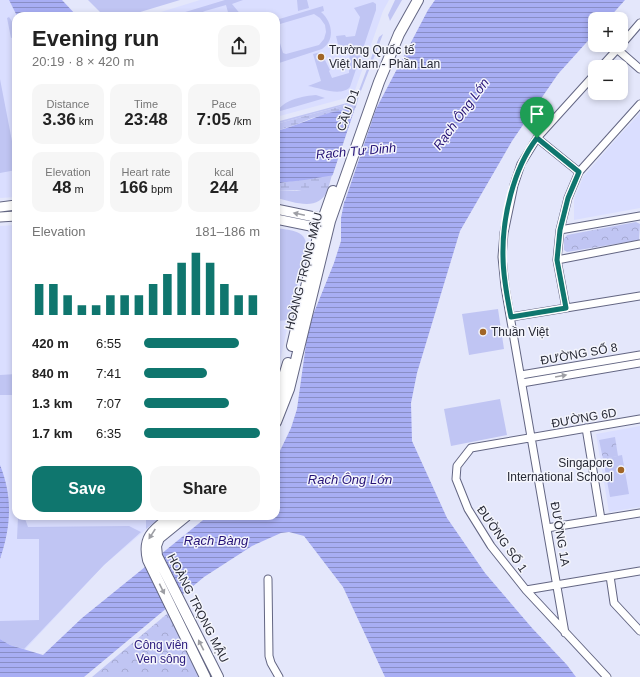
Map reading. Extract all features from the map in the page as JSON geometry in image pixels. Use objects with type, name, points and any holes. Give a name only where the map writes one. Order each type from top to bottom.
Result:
[{"type":"main road","points":[[396,33],[410,0]]},
{"type":"main road","points":[[396,33],[418,0]]},
{"type":"main road","name":"CẦU D1","points":[[335,195],[376,81],[396,33]]},
{"type":"main road","name":"HOÀNG TRỌNG MẬU","points":[[280,390],[325,224],[335,195]]},
{"type":"main road","name":"HOÀNG TRỌNG MẬU","points":[[280,412],[289,388],[325,224]]},
{"type":"main road","name":"HOÀNG TRỌNG MẬU","points":[[167,520],[150,535],[146,551],[148,560],[218,677]]},
{"type":"main road","name":"HOÀNG TRỌNG MẬU","points":[[181,520],[159,538],[156,546],[157,556],[204,677]]},
{"type":"street","points":[[628,37],[640,23]]},
{"type":"street","points":[[607,60],[615,52]]},
{"type":"street","points":[[625,52],[640,69]]},
{"type":"street","points":[[532,438],[505,287],[503,265],[504,233],[514,185],[521,164],[537,138],[588,82]]},
{"type":"street","points":[[566,308],[557,260],[560,230],[568,198],[579,172],[640,104]]},
{"type":"street","points":[[537,138],[579,172]]},
{"type":"street","points":[[0,207],[12,206]]},
{"type":"street","points":[[280,210],[325,224]]},
{"type":"street","points":[[0,217],[12,216]]},
{"type":"street","points":[[560,230],[640,216]]},
{"type":"street","points":[[280,219],[325,224]]},
{"type":"street","points":[[557,260],[640,244]]},
{"type":"street","points":[[511,317],[640,296]]},
{"type":"street","name":"ĐƯỜNG SỐ 8","points":[[522,379],[640,355]]},
{"type":"street","name":"ĐƯỜNG SỐ 8","points":[[522,379],[640,363]]},
{"type":"street","name":"ĐƯỜNG 6D","points":[[532,438],[640,419]]},
{"type":"street","points":[[586,428],[601,519]]},
{"type":"street","name":"ĐƯỜNG 1A","points":[[532,438],[566,633]]},
{"type":"street","name":"ĐƯỜNG SỐ 1","points":[[532,438],[471,448],[457,466],[456,479],[468,509],[491,546],[526,590],[607,677]]},
{"type":"street","points":[[547,528],[640,513]]},
{"type":"street","points":[[526,590],[640,571]]},
{"type":"street","points":[[610,576],[614,603],[638,628]]},
{"type":"street","points":[[268,579],[269,656],[279,677]]},
{"type":"shaded area","points":[[0,0],[9,0],[15,12],[12,12],[12,197],[0,198]]},
{"type":"shaded area","name":"Trường Quốc tế Việt Nam - Phần Lan","points":[[200,0],[389,0],[383,11],[355,90],[351,95],[346,98],[280,116],[280,12],[161,12]]},
{"type":"shaded area","points":[[640,113],[640,208],[574,220],[574,200],[583,177]]},
{"type":"shaded area","points":[[12,225],[12,520],[157,520],[104,565],[21,654],[0,674],[0,226]]},
{"type":"shaded area","points":[[280,229],[303,235],[306,240],[280,361]]},
{"type":"shaded area","name":"Singapore International School","points":[[640,426],[640,507],[609,512],[596,434]]},
{"type":"green space","points":[[88,0],[180,0],[140,12],[100,12]]},
{"type":"green space","points":[[225,0],[243,0],[232,4],[239,12],[228,12],[226,5],[203,12],[185,12]]},
{"type":"green space","points":[[297,0],[307,0],[309,8],[298,11]]},
{"type":"green space","points":[[395,0],[402,0],[390,21],[388,15]]},
{"type":"green space","points":[[373,2],[376,4],[376,10],[350,87],[346,90],[336,92],[308,86],[321,81],[313,54],[321,52],[330,70],[329,71],[332,78],[349,73],[350,48],[338,44],[336,36],[355,36],[360,17],[354,8]]},
{"type":"green space","points":[[323,6],[324,11],[321,12],[328,20],[331,36],[329,41],[322,49],[280,63],[280,43],[283,53],[286,54],[319,45],[324,39],[326,32],[325,25],[320,18],[314,14],[280,24],[280,19]]},
{"type":"green space","points":[[9,17],[12,21],[11,38],[7,18]]},
{"type":"green space","points":[[383,34],[359,96],[349,104],[280,123],[280,121],[347,103],[354,99],[358,93],[379,37]]},
{"type":"green space","points":[[0,79],[12,141],[12,171],[0,173]]},
{"type":"green space","points":[[316,95],[325,98],[280,111],[280,108],[284,104],[300,97]]},
{"type":"green space","points":[[359,96],[355,110],[345,110],[312,118],[280,130],[280,123],[349,104]]},
{"type":"green space","points":[[332,175],[328,189],[280,191],[280,183]]},
{"type":"green space","points":[[313,188],[328,189],[319,201],[313,203],[306,204],[280,199],[280,191],[296,191]]},
{"type":"green space","points":[[636,222],[640,224],[639,240],[567,252],[564,250],[564,239],[567,235]]},
{"type":"green space","points":[[280,229],[299,233],[305,239],[306,244],[290,320],[280,321]]},
{"type":"green space","name":"Thuần Việt","points":[[498,309],[504,349],[469,355],[462,314]]},
{"type":"green space","points":[[12,374],[12,395],[0,395],[0,375]]},
{"type":"green space","points":[[500,399],[507,435],[451,446],[444,409]]},
{"type":"green space","points":[[615,437],[618,456],[603,459],[599,440]]},
{"type":"green space","points":[[622,455],[629,494],[610,497],[603,459]]},
{"type":"green space","points":[[18,520],[25,520],[28,527],[129,526],[141,532],[104,565],[24,649],[10,645],[0,639],[0,621],[39,620],[39,539],[17,539]]},
{"type":"green space","points":[[146,520],[157,520],[146,529]]},
{"type":"green space","name":"Công viên Ven sông","points":[[168,613],[199,671],[199,677],[92,677]]},
{"type":"water","points":[[9,0],[62,0],[73,12],[15,12]]},
{"type":"water","name":"Rạch Ông Lớn","points":[[435,0],[625,0],[614,12],[588,12],[588,41],[558,74],[512,141],[460,231],[417,373],[411,403],[412,441],[447,518],[485,573],[576,677],[385,677],[343,587],[304,536],[289,532],[281,533],[252,546],[204,577],[84,677],[0,677],[0,639],[10,645],[43,655],[82,618],[203,520],[280,520],[280,451],[291,428],[297,409],[307,337],[313,315],[334,263],[341,241],[341,218],[347,188],[343,174],[280,183],[280,130],[340,110],[354,109],[369,112],[376,109],[428,10]]},
{"type":"water","points":[[0,465],[7,489],[9,512],[4,547],[0,559]]},
{"type":"pier","points":[[380,97],[345,201],[343,201],[345,188],[342,176],[332,177],[355,108],[369,110],[375,107]]},
{"type":"place","name":"Trường Quốc tế Việt Nam - Phần Lan","points":[[321,57]]},
{"type":"place","name":"Thuần Việt","points":[[483,332]]},
{"type":"place","name":"Singapore International School","points":[[621,470]]},
{"type":"route","points":[[537,138],[579,172],[568,198],[560,230],[557,260],[566,308],[511,317],[505,287],[502,257],[504,233],[507,213],[521,164],[537,138]]},
{"type":"water label","name":"Rạch Tư Dinh","points":[[356,151]]},
{"type":"water label","name":"Rạch Bàng","points":[[216,540]]}]
